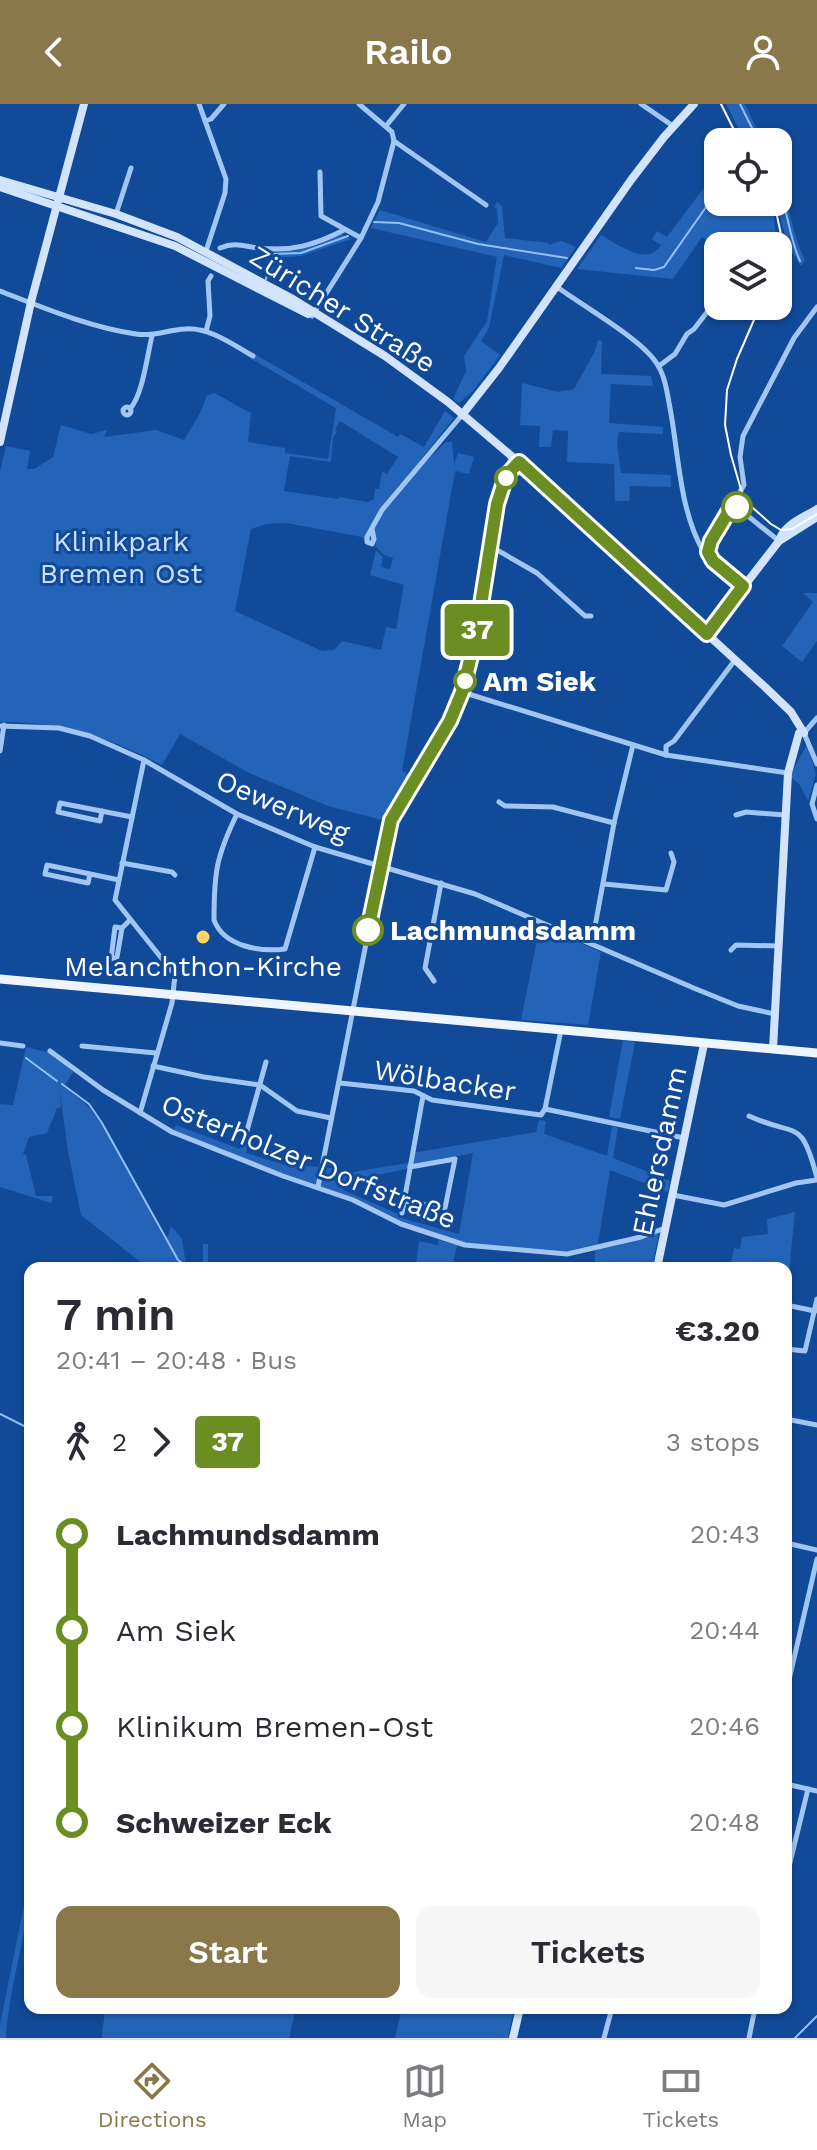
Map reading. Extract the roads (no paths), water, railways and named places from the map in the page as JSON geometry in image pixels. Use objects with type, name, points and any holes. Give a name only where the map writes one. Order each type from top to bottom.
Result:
[{"type":"main road","points":[[0,442],[31,302],[84,104]]},
{"type":"main road","points":[[462,415],[481,393],[631,180],[694,104]]},
{"type":"main road","points":[[0,180],[58,201]]},
{"type":"main road","points":[[0,187],[58,201]]},
{"type":"main road","name":"Züricher Straße","points":[[58,201],[116,214],[206,251],[313,314],[453,408],[515,459],[791,712],[802,733]]},
{"type":"main road","name":"Züricher Straße","points":[[58,201],[209,261],[275,293]]},
{"type":"main road","name":"Züricher Straße","points":[[190,253],[206,251]]},
{"type":"main road","name":"Züricher Straße","points":[[206,251],[209,261]]},
{"type":"main road","points":[[707,634],[779,541],[817,509]]},
{"type":"main road","points":[[797,525],[817,517]]},
{"type":"main road","points":[[773,1049],[788,773],[792,757],[800,747],[802,733]]},
{"type":"main road","points":[[0,979],[817,1053]]},
{"type":"main road","name":"Ehlersdamm","points":[[658,1262],[704,1044]]},
{"type":"main road","points":[[513,2038],[519,2014]]},
{"type":"street","points":[[199,104],[224,171],[226,186],[206,251]]},
{"type":"street","points":[[205,121],[211,119],[224,104]]},
{"type":"street","points":[[313,314],[361,238],[384,185],[394,141],[393,134],[386,126],[359,104]]},
{"type":"street","points":[[386,126],[404,104]]},
{"type":"street","points":[[641,104],[673,126]]},
{"type":"street","points":[[394,141],[486,205]]},
{"type":"street","points":[[116,214],[131,168]]},
{"type":"street","points":[[320,172],[321,216],[361,238]]},
{"type":"street","points":[[220,248],[238,243],[256,248],[297,249],[322,242],[344,230]]},
{"type":"street","points":[[206,331],[210,316],[208,281],[211,276]]},
{"type":"street","points":[[556,286],[637,343],[659,366],[668,397],[689,521],[703,551],[708,552],[713,561],[743,586]]},
{"type":"street","points":[[0,291],[82,321],[121,331],[152,336],[182,329],[206,331],[253,356]]},
{"type":"street","points":[[708,552],[711,541],[745,481],[740,457],[743,436],[794,338],[817,307]]},
{"type":"street","points":[[659,366],[675,354],[687,334],[704,316]]},
{"type":"street","points":[[130,409],[139,391],[152,336]]},
{"type":"street","points":[[372,529],[382,510],[462,415]]},
{"type":"street","points":[[318,1187],[391,820],[450,721],[462,692],[476,636],[497,504],[515,459]]},
{"type":"street","points":[[733,504],[779,541]]},
{"type":"street","points":[[490,546],[537,573],[585,616],[591,616]]},
{"type":"street","points":[[666,755],[666,746],[674,741],[735,660]]},
{"type":"street","points":[[462,692],[666,755],[788,773]]},
{"type":"street","points":[[817,718],[802,733],[817,764]]},
{"type":"street","points":[[0,751],[2,725]]},
{"type":"street","name":"Oewerweg","points":[[2,725],[70,730],[117,747],[237,814],[315,847],[475,894],[738,1006],[775,1014]]},
{"type":"street","points":[[592,943],[614,823],[633,745]]},
{"type":"street","points":[[140,1113],[175,975],[115,900],[144,760]]},
{"type":"street","points":[[817,785],[812,804],[817,819]]},
{"type":"street","points":[[499,802],[505,806],[562,809],[614,823]]},
{"type":"street","points":[[102,811],[100,821],[58,812],[60,803],[102,811],[132,817]]},
{"type":"street","points":[[736,815],[746,812],[785,815]]},
{"type":"street","points":[[237,814],[219,851],[215,872],[214,920],[222,932],[240,945],[285,949],[315,847]]},
{"type":"street","points":[[604,884],[666,890],[674,862],[671,853]]},
{"type":"street","points":[[122,863],[175,875]]},
{"type":"street","points":[[90,874],[88,883],[45,874],[47,865],[119,880]]},
{"type":"street","points":[[434,981],[425,968],[441,883]]},
{"type":"street","points":[[122,928],[115,927],[111,959],[117,957],[122,928],[130,920]]},
{"type":"street","points":[[731,950],[736,945],[778,946]]},
{"type":"street","points":[[544,1111],[561,1030]]},
{"type":"street","points":[[0,1043],[23,1046]]},
{"type":"street","points":[[82,1046],[157,1053]]},
{"type":"street","name":"Osterholzer Dorfstraße","points":[[50,1051],[79,1074],[172,1132],[353,1200],[401,1224],[471,1246],[567,1254],[641,1237],[665,1228]]},
{"type":"street","points":[[243,1145],[266,1062]]},
{"type":"street","points":[[153,1066],[260,1085],[297,1111],[331,1118]]},
{"type":"street","name":"Wölbacker","points":[[340,1083],[414,1091],[432,1100],[538,1115],[544,1111],[684,1138]]},
{"type":"street","points":[[402,1213],[423,1096]]},
{"type":"street","points":[[673,1195],[724,1205],[817,1179],[800,1133],[749,1116]]},
{"type":"street","points":[[404,1201],[445,1208],[455,1159],[410,1167]]},
{"type":"street","points":[[792,1350],[805,1351],[817,1299]]},
{"type":"street","points":[[792,1306],[815,1311]]},
{"type":"street","points":[[792,1420],[817,1425]]},
{"type":"street","points":[[792,1544],[817,1550]]},
{"type":"street","points":[[792,1667],[817,1559]]},
{"type":"street","points":[[792,1785],[817,1791]]},
{"type":"street","points":[[792,1854],[808,1789]]},
{"type":"street","points":[[604,2038],[610,2014]]},
{"type":"street","points":[[749,2038],[754,2014]]},
{"type":"waterway","points":[[740,104],[752,128]]},
{"type":"waterway","points":[[636,268],[654,270],[664,267],[704,210]]},
{"type":"waterway","points":[[787,216],[800,261]]},
{"type":"waterway","points":[[374,222],[399,223],[478,244],[567,258]]},
{"type":"waterway","points":[[266,279],[272,254],[301,253],[348,236]]},
{"type":"waterway","points":[[26,1058],[57,1081]]},
{"type":"waterway","points":[[62,1084],[89,1104],[102,1123],[181,1262]]},
{"type":"waterway","points":[[0,1414],[24,1426]]},
{"type":"waterway","points":[[795,2038],[817,2016]]},
{"type":"tram line","points":[[721,104],[733,128]]},
{"type":"tram line","points":[[777,216],[780,232]]},
{"type":"tram line","points":[[754,320],[727,390],[725,425],[744,500],[781,530],[792,529],[817,514]]},
{"type":"place","name":"Am Siek","points":[[465,681]]},
{"type":"place","name":"Lachmundsdamm","points":[[368,930]]},
{"type":"place","name":"Melanchthon-Kirche","points":[[203,937]]},
{"type":"park label","name":"Klinikpark Bremen Ost","points":[[121,557]]}]
